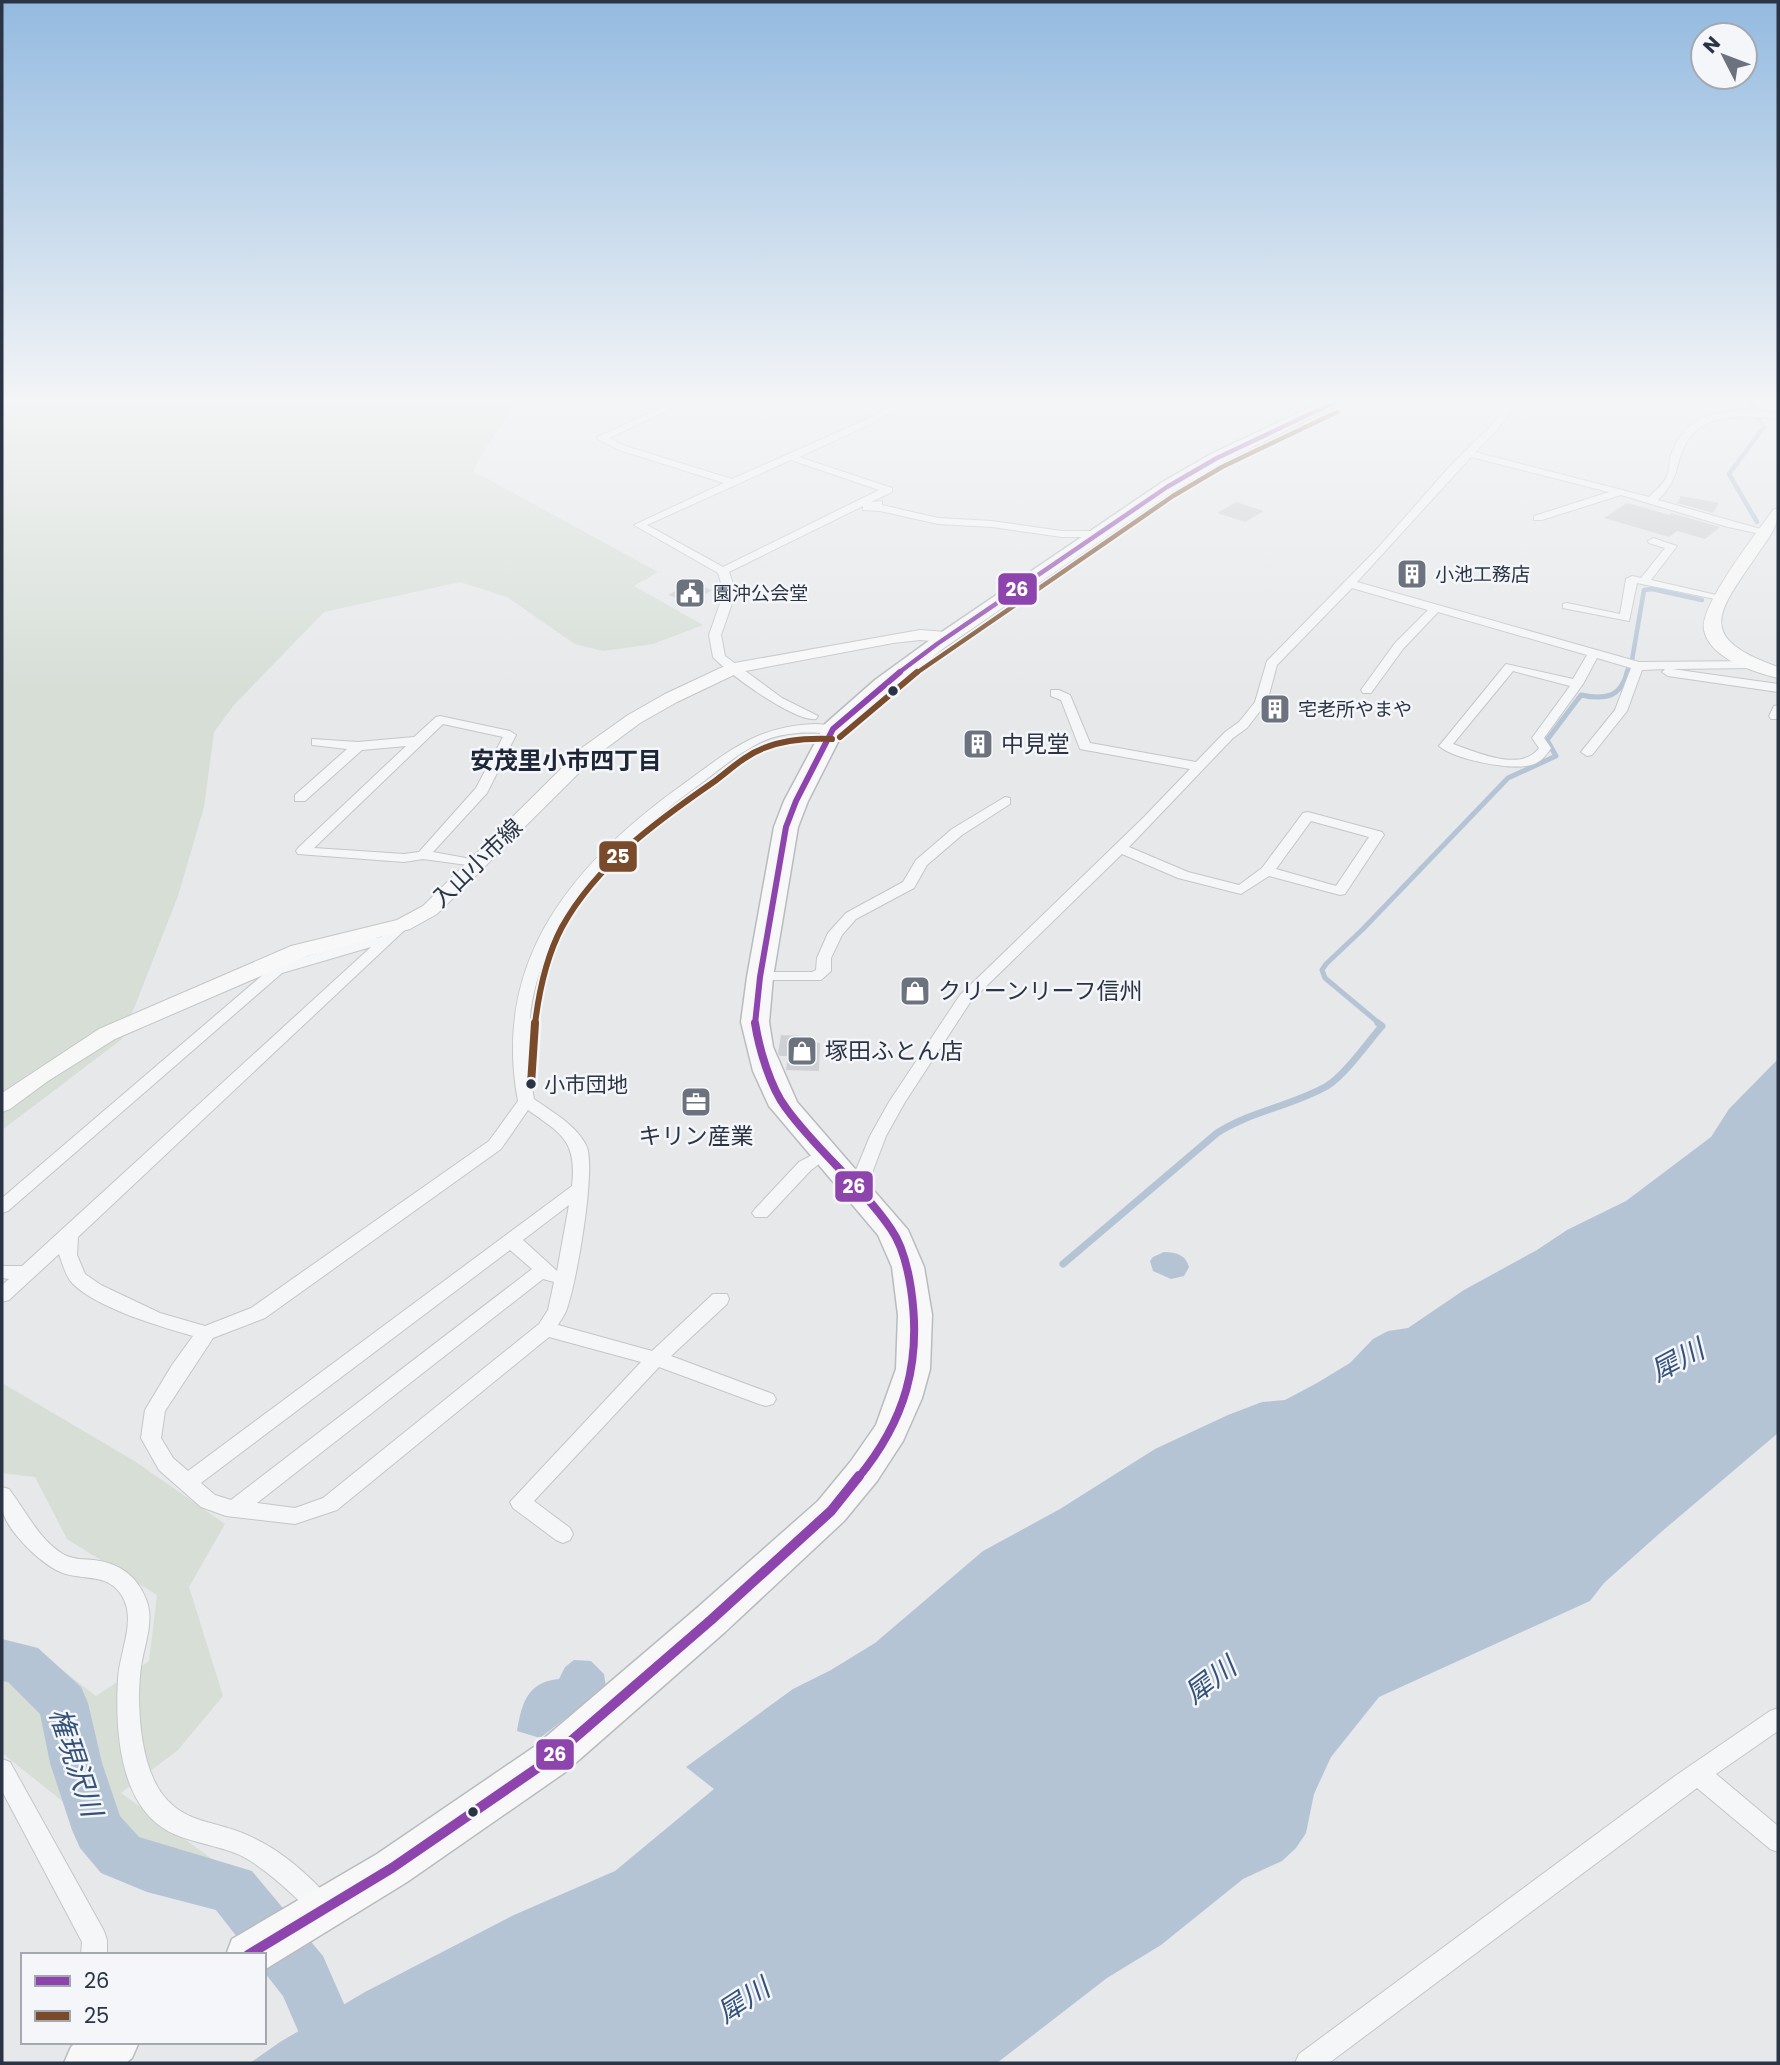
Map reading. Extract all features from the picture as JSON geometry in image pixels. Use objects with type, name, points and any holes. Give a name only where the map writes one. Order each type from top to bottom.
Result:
[{"type":"highway","points":[[251,1953],[392,1868],[549,1760],[712,1620],[831,1511],[864,1471],[891,1431],[905,1398],[913,1369],[915,1315],[912,1283],[901,1248],[892,1230],[784,1105],[766,1071],[759,1047],[755,1022],[760,977],[786,827],[823,722],[883,685],[1096,534],[1151,499]]},
{"type":"main road","points":[[1778,513],[1721,599],[1712,620],[1712,630],[1719,641],[1734,654],[1778,673]]},
{"type":"main road","name":"入山小市線","points":[[2,1104],[40,1076],[107,1034],[177,1002],[299,951],[370,931],[403,925],[430,910],[590,751],[661,703],[735,668],[893,638],[920,635],[946,638]]},
{"type":"street","points":[[526,1101],[495,1145],[258,1312],[206,1334],[179,1370],[155,1410],[151,1438],[166,1464],[189,1481],[208,1501],[235,1509],[295,1516],[330,1504],[546,1329],[557,1311],[582,1175],[579,1149],[557,1124],[526,1101],[522,1084],[522,1038],[531,976],[553,924],[577,887],[635,827],[758,738],[819,727],[823,722],[778,701],[719,657],[715,635],[730,592],[723,571],[639,525],[694,499]]},
{"type":"street","points":[[723,571],[871,499]]},
{"type":"street","points":[[886,499],[867,508],[890,510],[938,522],[992,524],[1062,534],[1096,534]]},
{"type":"street","points":[[852,1183],[863,1173],[878,1136],[897,1102],[965,998],[1119,848],[1229,735],[1243,725],[1261,702],[1271,664],[1351,583],[1426,499]]},
{"type":"street","points":[[1538,518],[1597,499]]},
{"type":"street","points":[[1645,499],[1732,525],[1766,532]]},
{"type":"street","points":[[1644,582],[1672,546],[1653,541]]},
{"type":"street","points":[[1567,606],[1625,619],[1632,579],[1721,599]]},
{"type":"street","points":[[1351,583],[1638,666],[1698,678],[1778,688]]},
{"type":"street","points":[[1367,690],[1399,646],[1436,608]]},
{"type":"street","points":[[1577,684],[1510,667],[1445,746],[1516,765],[1533,761],[1543,754],[1545,748],[1538,738],[1577,684],[1594,653]]},
{"type":"street","points":[[1638,666],[1753,664]]},
{"type":"street","points":[[1587,752],[1620,711],[1638,666]]},
{"type":"street","points":[[1055,693],[1066,698],[1085,746],[1200,767]]},
{"type":"street","points":[[423,855],[482,790],[510,735],[440,720],[303,851],[404,858],[423,855],[477,864]]},
{"type":"street","points":[[317,742],[358,746],[416,741]]},
{"type":"street","points":[[300,798],[358,746]]},
{"type":"street","points":[[760,977],[816,977],[823,971],[824,958],[835,933],[851,916],[909,885],[921,863],[957,832],[1005,801]]},
{"type":"street","points":[[1119,848],[1183,875],[1241,890],[1267,871],[1308,816],[1377,835],[1340,891],[1267,871]]},
{"type":"street","points":[[2,1295],[403,925]]},
{"type":"street","points":[[2,1207],[277,970],[364,943],[386,941]]},
{"type":"street","points":[[761,1213],[805,1166],[825,1154]]},
{"type":"street","points":[[189,1481],[579,1189]]},
{"type":"street","points":[[69,1235],[68,1255],[78,1278],[94,1290],[153,1318],[206,1334]]},
{"type":"street","points":[[511,1240],[562,1284]]},
{"type":"street","points":[[235,1509],[543,1270]]},
{"type":"street","points":[[2,1272],[25,1273]]},
{"type":"street","points":[[563,1534],[520,1502],[656,1359],[720,1299]]},
{"type":"street","points":[[546,1329],[713,1377],[766,1399]]},
{"type":"street","points":[[2,1495],[34,1544],[57,1562],[107,1569],[121,1580],[137,1601],[137,1633],[129,1672],[133,1740],[140,1780],[165,1815],[182,1826],[239,1843],[277,1867],[312,1896],[312,1916]]},
{"type":"street","points":[[1308,2063],[1698,1774],[1778,1718]]},
{"type":"street","points":[[2,1769],[95,1940],[94,1953]]},
{"type":"street","points":[[1698,1774],[1778,1841]]},
{"type":"shaded area","points":[[2,499],[525,499],[658,572],[634,586],[703,625],[653,644],[603,651],[575,644],[507,597],[460,582],[324,612],[234,705],[214,732],[204,807],[178,896],[122,1039],[2,1130]]},
{"type":"shaded area","points":[[2,1383],[136,1462],[225,1524],[189,1587],[223,1696],[178,1750],[121,1793],[219,1864],[185,1899],[2,1753],[2,1674],[39,1652],[96,1696],[149,1661],[157,1595],[67,1539],[35,1477],[2,1473]]},
{"type":"water","name":"犀川","points":[[1778,1059],[1778,1433],[1604,1583],[1590,1601],[1379,1697],[1331,1757],[1314,1794],[1306,1833],[1296,1848],[1282,1861],[1243,1879],[1161,1945],[1107,1978],[997,2063],[250,2063],[280,2042],[365,1992],[514,1915],[615,1871],[714,1789],[686,1767],[793,1689],[875,1643],[983,1551],[1060,1509],[1155,1449],[1228,1415],[1262,1402],[1285,1400],[1317,1383],[1350,1363],[1373,1339],[1388,1331],[1408,1328],[1464,1290],[1537,1250],[1567,1230],[1626,1201],[1711,1137],[1729,1109]]},
{"type":"water","points":[[1164,1252],[1176,1254],[1186,1260],[1189,1267],[1184,1276],[1171,1279],[1153,1271],[1150,1261]]},
{"type":"water","points":[[574,1660],[591,1661],[604,1674],[606,1687],[540,1738],[517,1731],[524,1703],[533,1689],[540,1684],[559,1679],[565,1667]]},
{"type":"building","points":[[1679,499],[1699,499],[1719,503],[1713,513],[1677,503]]},
{"type":"building","points":[[1236,502],[1264,511],[1245,522],[1217,513]]},
{"type":"building","points":[[1627,503],[1720,527],[1705,539],[1677,531],[1669,537],[1604,518]]},
{"type":"building","name":"園沖公会堂","points":[[691,583],[712,590],[690,603],[668,595]]},
{"type":"building","name":"塚田ふとん店","points":[[781,1035],[804,1036],[803,1039],[809,1039],[808,1042],[820,1043],[819,1071],[786,1070],[788,1056],[780,1056],[778,1053]]},
{"type":"waterway","points":[[1744,499],[1757,522]]},
{"type":"waterway","points":[[1632,660],[1644,590],[1652,589],[1702,600]]},
{"type":"waterway","points":[[1627,674],[1628,669]]},
{"type":"waterway","points":[[1380,1024],[1325,978],[1322,970],[1326,964],[1508,778],[1556,756],[1547,740],[1581,695],[1610,695],[1621,687],[1627,672]]},
{"type":"waterway","points":[[1063,1264],[1217,1133],[1244,1119],[1314,1093],[1334,1081],[1382,1026],[1378,1023]]},
{"type":"waterway","name":"権現沢川","points":[[2,1660],[21,1663],[63,1703],[76,1763],[99,1830],[120,1855],[147,1866],[233,1889],[303,1976],[341,2063]]},
{"type":"transit line","name":"26","points":[[251,1953],[392,1868],[549,1760],[711,1620],[831,1511],[864,1471],[891,1431],[905,1398],[913,1369],[915,1315],[908,1267],[892,1230],[784,1106],[759,1047],[755,1022],[760,977],[786,827],[796,801],[833,729],[883,685],[937,644],[1149,499]]},
{"type":"transit line","name":"25","points":[[840,737],[890,693],[943,653],[1168,499]]},
{"type":"transit line","name":"25","points":[[531,1084],[535,1024],[546,965],[562,928],[593,883],[611,863],[653,826],[751,754],[788,741],[832,739]]},
{"type":"place","name":"小池工務店","points":[[1412,574]]},
{"type":"place","name":"園沖公会堂","points":[[690,593]]},
{"type":"place","name":"宅老所やまや","points":[[1275,709]]},
{"type":"place","name":"中見堂","points":[[978,744]]},
{"type":"place","name":"クリーンリーフ信州","points":[[915,991]]},
{"type":"place","name":"塚田ふとん店","points":[[802,1051]]},
{"type":"place","name":"小市団地","points":[[531,1084]]},
{"type":"place","name":"キリン産業","points":[[696,1102]]},
{"type":"district","name":"安茂里小市四丁目","points":[[566,761]]}]
